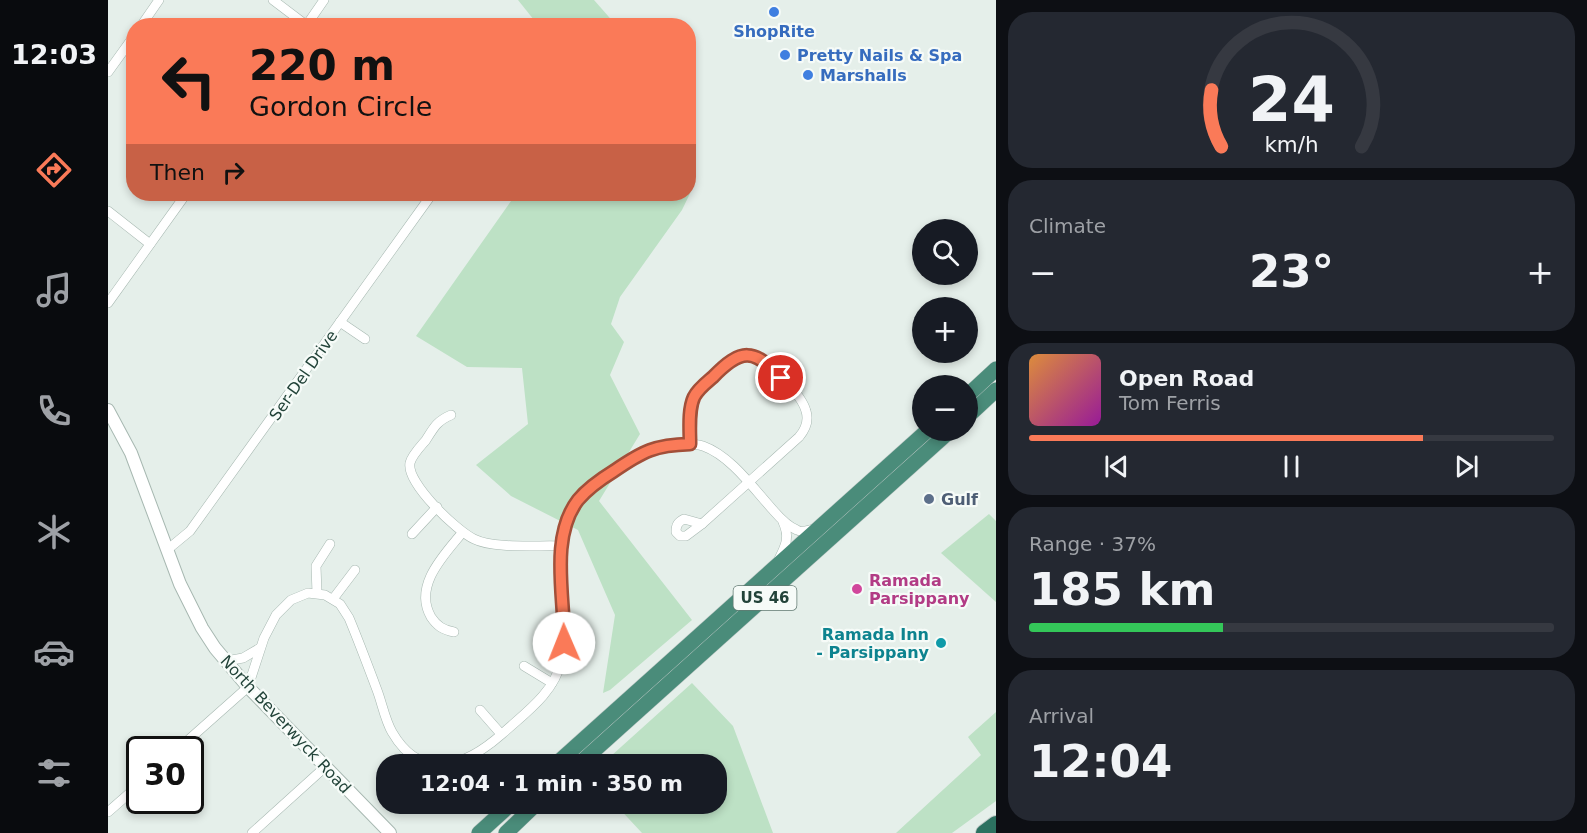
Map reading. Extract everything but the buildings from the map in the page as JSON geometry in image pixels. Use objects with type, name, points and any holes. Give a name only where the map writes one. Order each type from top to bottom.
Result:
[{"type":"highway","points":[[978,386],[996,369]]},
{"type":"highway","points":[[978,407],[996,390]]},
{"type":"highway","name":"US 46","points":[[567,754],[916,441]]},
{"type":"highway","name":"US 46","points":[[590,754],[939,441]]},
{"type":"highway","points":[[479,833],[500,814]]},
{"type":"highway","points":[[506,833],[526,814]]},
{"type":"highway","points":[[984,833],[996,824]]},
{"type":"street","points":[[147,18],[159,0]]},
{"type":"street","points":[[273,0],[297,18]]},
{"type":"street","points":[[311,18],[324,0]]},
{"type":"street","points":[[108,72],[126,47]]},
{"type":"street","points":[[108,303],[181,201]]},
{"type":"street","name":"Ser-Del Drive","points":[[167,550],[190,531],[427,201]]},
{"type":"street","points":[[108,211],[150,244]]},
{"type":"street","points":[[340,322],[365,339]]},
{"type":"street","points":[[690,444],[693,402],[698,392],[722,367],[736,358],[753,356],[764,360],[798,396],[806,411],[807,422],[799,437],[702,524]]},
{"type":"street","name":"North Beverwyck Road","points":[[108,410],[131,453],[167,550],[189,604],[202,628],[248,687],[324,768],[390,833]]},
{"type":"street","points":[[451,415],[439,419],[410,462],[411,475],[418,487],[462,533],[477,540],[512,545],[561,546]]},
{"type":"street","points":[[193,736],[248,687],[270,625],[284,606],[302,594],[317,593],[340,604],[349,618],[391,729],[405,748],[424,761],[444,765],[456,764],[480,752],[530,709],[559,671],[564,643],[561,546],[563,531],[572,510],[586,492],[604,477],[650,449],[690,444],[708,448],[724,459],[782,520],[796,530],[820,527]]},
{"type":"street","points":[[412,534],[437,507]]},
{"type":"street","points":[[775,567],[787,542],[787,531],[782,520]]},
{"type":"street","points":[[454,632],[445,630],[433,620],[429,612],[427,595],[428,584],[437,564],[462,533]]},
{"type":"street","points":[[317,593],[316,566],[330,544]]},
{"type":"street","points":[[333,599],[355,570]]},
{"type":"street","points":[[226,661],[243,657],[260,648]]},
{"type":"street","points":[[524,666],[552,683]]},
{"type":"street","points":[[480,710],[501,734]]},
{"type":"street","points":[[252,833],[324,768]]},
{"type":"street","points":[[108,812],[126,796]]},
{"type":"green space","points":[[518,0],[594,0],[610,18],[532,18]]},
{"type":"green space","points":[[511,201],[686,201],[620,297],[611,324],[624,342],[610,375],[640,434],[599,501],[692,620],[610,690],[603,693],[615,615],[578,530],[511,496],[476,465],[528,424],[522,368],[467,367],[416,336]]},
{"type":"green space","points":[[989,514],[996,521],[996,602],[941,553]]},
{"type":"green space","points":[[692,683],[733,726],[773,833],[642,833],[624,814],[727,814],[727,754],[613,754]]},
{"type":"green space","points":[[996,712],[996,801],[952,833],[896,833],[981,755],[968,737]]},
{"type":"place","name":"ShopRite","points":[[774,12]]},
{"type":"place","name":"Pretty Nails & Spa","points":[[785,55]]},
{"type":"place","name":"Marshalls","points":[[808,75]]},
{"type":"place","name":"Gulf","points":[[929,499]]},
{"type":"place","name":"Ramada Parsippany","points":[[857,589]]},
{"type":"place","name":"Ramada Inn - Parsippany","points":[[941,643]]},
{"type":"route","points":[[564,643],[561,542],[567,520],[578,500],[604,477],[645,451],[661,446],[690,444],[695,397],[726,364],[742,356],[759,357],[781,378]]}]
